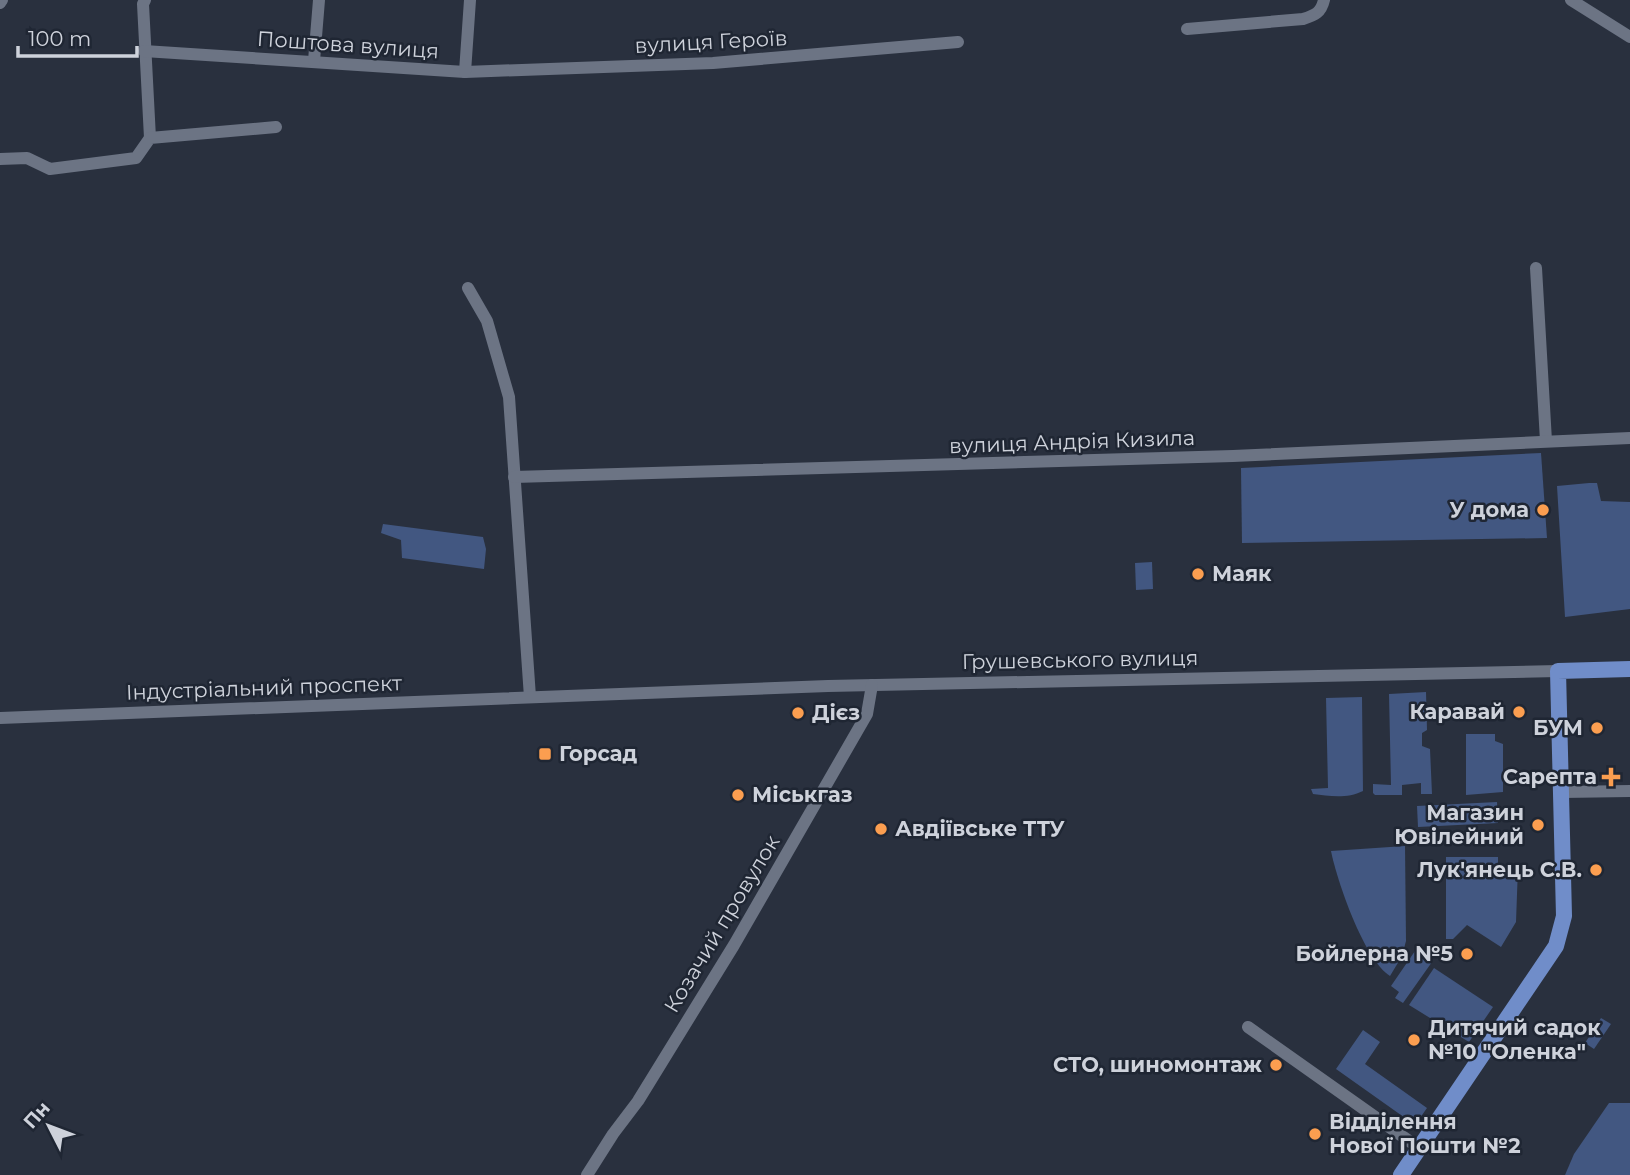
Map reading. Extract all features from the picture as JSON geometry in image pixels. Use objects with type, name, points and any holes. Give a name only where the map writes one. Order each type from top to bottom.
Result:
[{"type":"main road","name":"Грушевського вулиця","points":[[1558,671],[1630,669]]},
{"type":"main road","points":[[1401,1175],[1556,946],[1564,916],[1558,671]]},
{"type":"street","points":[[0,159],[27,158],[50,169],[136,158],[150,138],[144,51],[145,0]]},
{"type":"street","points":[[314,61],[319,0]]},
{"type":"street","points":[[465,72],[470,0]]},
{"type":"street","points":[[1187,29],[1303,19],[1316,15],[1324,0]]},
{"type":"street","points":[[1572,0],[1630,37]]},
{"type":"street","name":"вулиця Героїв","points":[[465,72],[713,63],[958,42]]},
{"type":"street","name":"Поштова вулиця","points":[[144,51],[465,72]]},
{"type":"street","points":[[150,138],[276,127]]},
{"type":"street","points":[[1536,268],[1546,441]]},
{"type":"street","points":[[468,288],[487,321],[509,397],[530,697]]},
{"type":"street","name":"вулиця Андрія Кизила","points":[[514,477],[1219,456],[1630,438]]},
{"type":"street","name":"Грушевського вулиця","points":[[530,697],[873,685],[1558,671]]},
{"type":"street","name":"Козачий провулок","points":[[587,1175],[612,1133],[638,1101],[734,945],[867,714],[873,685]]},
{"type":"street","name":"Індустріальний проспект","points":[[0,718],[530,697]]},
{"type":"street","points":[[1562,792],[1630,791]]},
{"type":"street","points":[[1248,1027],[1419,1148]]},
{"type":"shaded area","points":[[1541,453],[1547,538],[1242,543],[1241,468]]},
{"type":"shaded area","points":[[1597,483],[1601,501],[1630,502],[1630,609],[1565,617],[1557,486]]},
{"type":"shaded area","points":[[383,524],[483,537],[486,549],[484,569],[402,558],[401,540],[381,533]]},
{"type":"shaded area","points":[[1152,562],[1153,589],[1136,590],[1135,563]]},
{"type":"shaded area","points":[[1426,692],[1427,730],[1422,733],[1422,746],[1430,749],[1432,794],[1421,794],[1421,783],[1402,785],[1402,795],[1375,795],[1373,784],[1391,785],[1389,694]]},
{"type":"shaded area","points":[[1362,697],[1363,791],[1344,796],[1313,794],[1311,789],[1328,788],[1326,698]]},
{"type":"shaded area","points":[[1466,734],[1495,734],[1495,741],[1503,744],[1503,792],[1466,795]]},
{"type":"shaded area","points":[[1497,802],[1498,823],[1418,827],[1417,806]]},
{"type":"shaded area","points":[[1405,846],[1406,941],[1402,956],[1390,976],[1380,967],[1361,937],[1345,900],[1331,851]]},
{"type":"shaded area","points":[[1446,857],[1498,857],[1498,866],[1518,867],[1516,922],[1501,947],[1467,925],[1453,939],[1446,939]]},
{"type":"shaded area","points":[[1415,951],[1432,962],[1403,1003],[1395,998],[1399,992],[1391,986]]},
{"type":"shaded area","points":[[1434,968],[1493,1007],[1469,1042],[1409,1005]]},
{"type":"shaded area","points":[[1601,1018],[1611,1024],[1594,1049],[1585,1043]]},
{"type":"shaded area","points":[[1363,1030],[1380,1042],[1365,1064],[1427,1108],[1415,1125],[1336,1069]]},
{"type":"shaded area","points":[[1609,1103],[1630,1103],[1630,1175],[1565,1175],[1574,1154]]},
{"type":"place","name":"У дома","points":[[1543,510]]},
{"type":"place","name":"Маяк","points":[[1198,574]]},
{"type":"place","name":"Каравай","points":[[1519,712]]},
{"type":"place","name":"Дієз","points":[[798,713]]},
{"type":"place","name":"БУМ","points":[[1597,728]]},
{"type":"place","name":"Горсад","points":[[545,754]]},
{"type":"place","name":"Сарепта","points":[[1611,777]]},
{"type":"place","name":"Міськгаз","points":[[738,795]]},
{"type":"place","name":"Магазин Ювілейний","points":[[1538,825]]},
{"type":"place","name":"Авдіївське ТТУ","points":[[881,829]]},
{"type":"place","name":"Лук'янець С.В.","points":[[1596,870]]},
{"type":"place","name":"Бойлерна №5","points":[[1467,954]]},
{"type":"place","name":"Дитячий садок №10 \"Оленка\"","points":[[1414,1040]]},
{"type":"place","name":"СТО, шиномонтаж","points":[[1276,1065]]},
{"type":"place","name":"Відділення Нової Пошти №2","points":[[1315,1134]]}]
